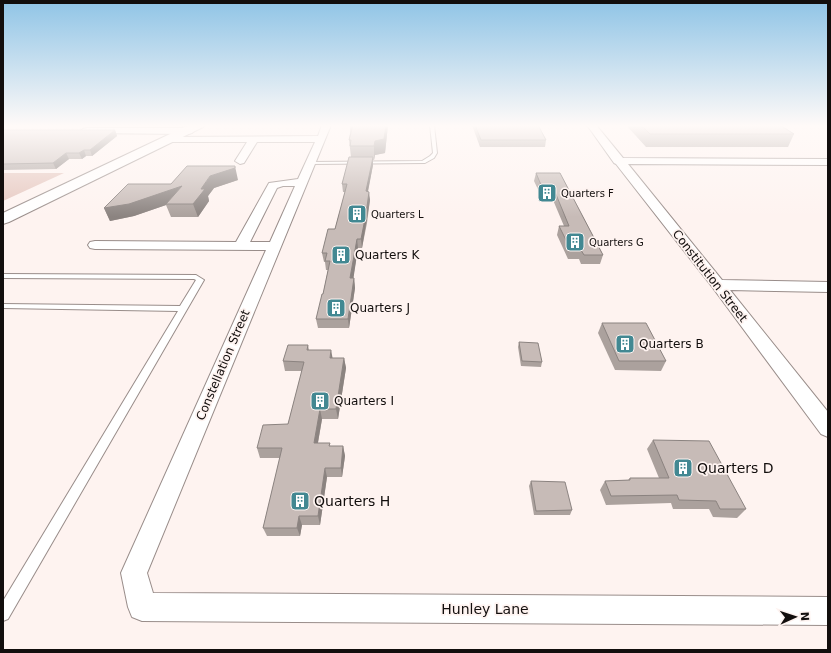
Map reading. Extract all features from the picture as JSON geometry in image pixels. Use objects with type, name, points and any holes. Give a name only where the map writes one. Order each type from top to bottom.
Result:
[{"type":"main road","points":[[3,207],[114,155]]},
{"type":"main road","points":[[3,219],[130,155]]},
{"type":"street","points":[[240,161],[244,155]]},
{"type":"street","name":"Constellation Street","points":[[142,607],[134,573],[314,155]]},
{"type":"street","name":"Constitution Street","points":[[614,155],[718,285],[828,428]]},
{"type":"street","points":[[618,161],[828,162]]},
{"type":"street","points":[[241,246],[273,185],[283,182],[303,182]]},
{"type":"street","points":[[95,245],[275,246]]},
{"type":"street","points":[[718,285],[828,287]]},
{"type":"street","name":"Hunley Lane","points":[[142,607],[828,612]]},
{"type":"lane","points":[[311,163],[423,162],[433,155]]},
{"type":"lane","points":[[3,276],[196,277],[200,280],[3,614]]},
{"type":"lane","points":[[3,306],[183,309]]},
{"type":"shaded area","points":[[3,173],[64,173],[3,201]]},
{"type":"building","points":[[3,155],[63,155],[53,163],[3,164]]},
{"type":"building","points":[[349,157],[373,157],[366,191],[369,192],[366,214],[361,239],[357,239],[350,278],[354,278],[348,319],[316,319],[330,261],[325,261],[327,253],[322,253],[328,229],[335,229],[347,184],[342,184]]},
{"type":"building","points":[[187,166],[235,166],[235,168],[210,176],[201,189],[205,189],[193,204],[166,204],[182,186],[129,204],[104,208],[128,184],[171,184]]},
{"type":"building","points":[[536,173],[560,173],[603,255],[584,255],[581,250],[571,250],[559,226],[569,226],[555,192],[544,192]]},
{"type":"building","points":[[602,323],[646,323],[666,361],[619,361]]},
{"type":"building","points":[[519,342],[538,343],[542,362],[522,361]]},
{"type":"building","points":[[288,345],[308,345],[307,350],[331,350],[330,358],[344,358],[336,409],[320,409],[314,443],[330,443],[329,446],[343,446],[341,468],[325,468],[318,516],[299,516],[297,528],[263,528],[282,448],[257,448],[263,425],[288,424],[304,362],[283,361]]},
{"type":"building","name":"Quarters D","points":[[653,440],[709,441],[746,509],[720,509],[716,501],[679,500],[677,495],[611,496],[605,481],[630,480],[630,478],[669,478]]},
{"type":"building","points":[[531,481],[565,482],[572,510],[536,511]]},
{"type":"place","name":"Quarters F","points":[[547,193]]},
{"type":"place","name":"Quarters L","points":[[357,214]]},
{"type":"place","name":"Quarters G","points":[[575,242]]},
{"type":"place","name":"Quarters K","points":[[341,255]]},
{"type":"place","name":"Quarters J","points":[[336,308]]},
{"type":"place","name":"Quarters B","points":[[625,344]]},
{"type":"place","name":"Quarters I","points":[[320,401]]},
{"type":"place","name":"Quarters D","points":[[683,468]]},
{"type":"place","name":"Quarters H","points":[[300,501]]}]
